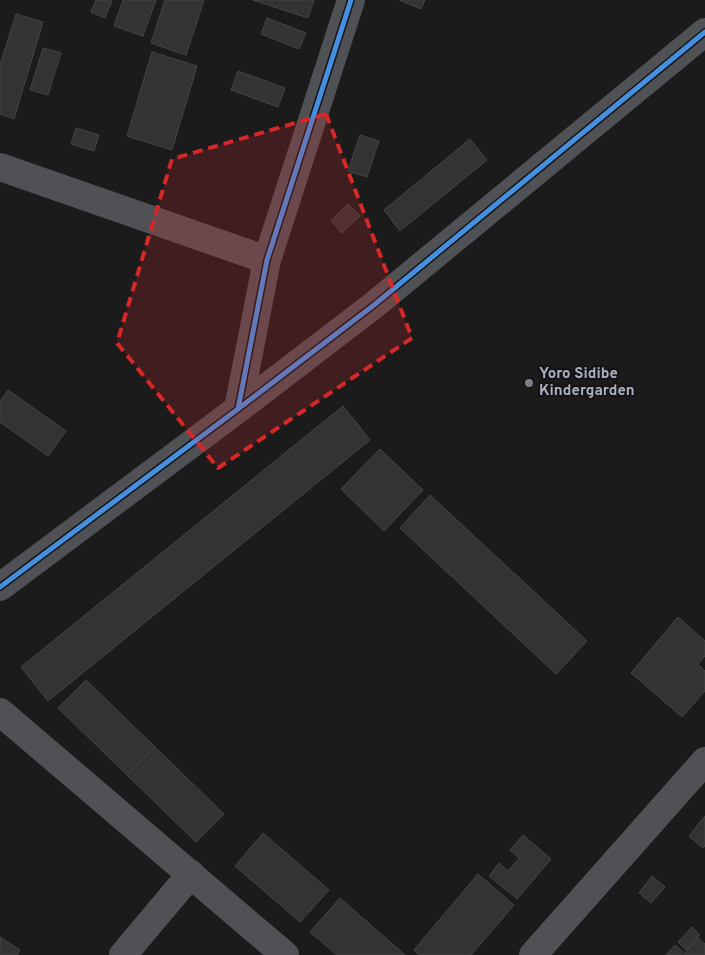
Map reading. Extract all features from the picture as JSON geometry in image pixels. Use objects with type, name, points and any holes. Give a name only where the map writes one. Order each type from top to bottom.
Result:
[{"type":"street","points":[[238,409],[267,260],[351,0]]},
{"type":"street","points":[[0,587],[238,409],[381,298],[705,32]]},
{"type":"street","points":[[0,166],[267,260]]},
{"type":"street","points":[[0,712],[285,955]]},
{"type":"street","points":[[533,955],[705,761]]},
{"type":"street","points":[[123,955],[192,874]]},
{"type":"highlighted area","points":[[326,114],[412,338],[218,468],[117,343],[172,159]]},
{"type":"building","points":[[96,0],[112,1],[105,18],[91,12]]},
{"type":"building","points":[[123,0],[156,0],[143,36],[114,26]]},
{"type":"building","points":[[165,0],[204,0],[186,55],[151,43]]},
{"type":"building","points":[[253,0],[314,0],[308,18]]},
{"type":"building","points":[[399,0],[425,0],[421,9]]},
{"type":"building","points":[[16,14],[43,22],[14,119],[0,114],[0,65]]},
{"type":"building","points":[[267,18],[306,33],[299,49],[261,34]]},
{"type":"building","points":[[43,48],[61,53],[48,95],[30,90]]},
{"type":"building","points":[[152,52],[197,66],[172,150],[127,136]]},
{"type":"building","points":[[238,71],[285,88],[278,107],[231,90]]},
{"type":"building","points":[[76,128],[99,135],[94,151],[71,144]]},
{"type":"building","points":[[360,135],[379,141],[367,177],[348,171]]},
{"type":"building","points":[[470,139],[487,160],[400,231],[384,210]]},
{"type":"building","points":[[348,204],[360,216],[342,233],[331,221]]},
{"type":"building","points":[[8,390],[66,431],[48,456],[0,422],[0,402]]},
{"type":"building","points":[[343,406],[370,440],[48,701],[21,667]]},
{"type":"building","points":[[380,449],[423,490],[384,531],[341,489]]},
{"type":"building","points":[[430,495],[587,641],[556,674],[400,528]]},
{"type":"building","points":[[678,617],[705,641],[705,656],[698,664],[705,671],[705,691],[682,717],[631,673]]},
{"type":"building","points":[[86,680],[155,747],[127,775],[58,708]]},
{"type":"building","points":[[155,747],[224,814],[196,842],[127,775]]},
{"type":"building","points":[[705,816],[705,846],[703,848],[689,836]]},
{"type":"building","points":[[263,833],[329,890],[300,922],[235,866]]},
{"type":"building","points":[[523,835],[551,859],[517,899],[489,876],[499,863],[508,871],[519,858],[510,850]]},
{"type":"building","points":[[478,874],[514,905],[471,955],[419,955],[414,950]]},
{"type":"building","points":[[652,876],[665,887],[651,903],[639,893]]},
{"type":"building","points":[[340,898],[405,955],[337,955],[310,932]]},
{"type":"building","points":[[692,927],[700,935],[686,950],[678,942]]},
{"type":"building","points":[[0,937],[20,950],[17,955],[0,955]]},
{"type":"building","points":[[698,938],[705,944],[705,955],[683,955]]},
{"type":"building","points":[[675,945],[683,952],[681,955],[666,955]]},
{"type":"cycle path","points":[[238,409],[267,260],[351,0]]},
{"type":"cycle path","points":[[0,587],[374,305],[705,32]]},
{"type":"place","name":"Yoro Sidibe Kindergarden","points":[[529,383]]}]
